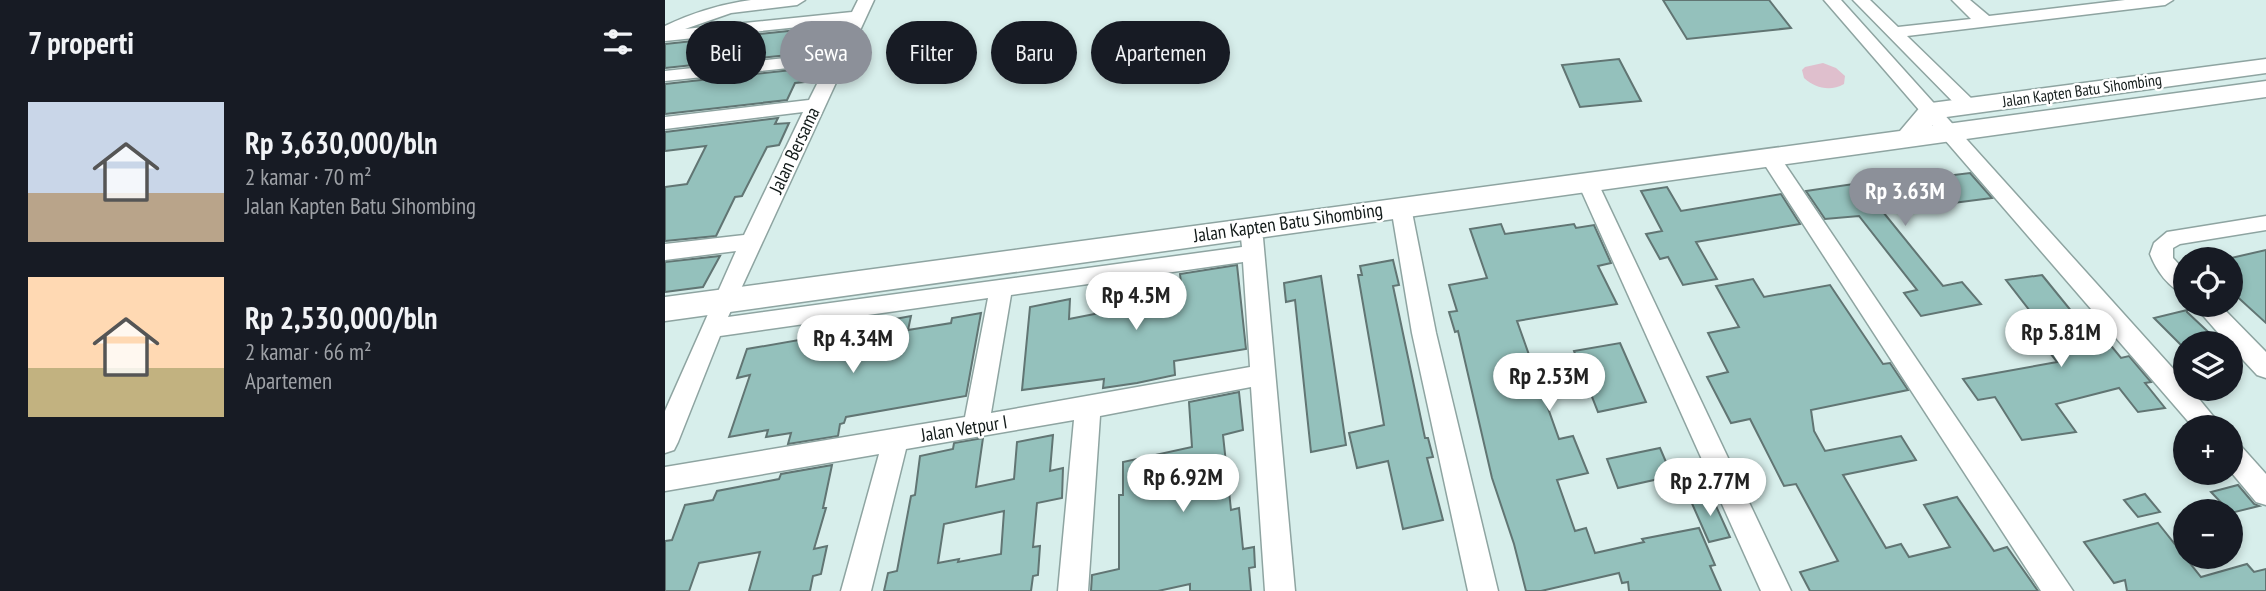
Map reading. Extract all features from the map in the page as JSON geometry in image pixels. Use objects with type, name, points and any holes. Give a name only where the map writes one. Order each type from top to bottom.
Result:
[{"type":"street","points":[[665,34],[702,14],[797,0]]},
{"type":"street","points":[[1832,0],[2198,415]]},
{"type":"street","points":[[1861,0],[1967,105]]},
{"type":"street","points":[[1960,0],[1985,22]]},
{"type":"street","points":[[1894,33],[1985,22],[2072,5],[2165,0]]},
{"type":"street","points":[[834,1],[856,11]]},
{"type":"street","points":[[665,34],[856,11]]},
{"type":"street","points":[[665,76],[780,64]]},
{"type":"street","name":"Jalan Kapten Batu Sihombing","points":[[1931,111],[2266,65]]},
{"type":"street","name":"Jalan Bersama","points":[[665,442],[723,301],[825,84]]},
{"type":"street","name":"Jalan Kapten Batu Sihombing","points":[[665,309],[1252,240],[1401,207],[2266,89]]},
{"type":"street","points":[[665,123],[815,106]]},
{"type":"street","points":[[1910,136],[1931,111]]},
{"type":"street","points":[[1769,156],[2058,591]]},
{"type":"street","points":[[1587,181],[1776,591]]},
{"type":"street","points":[[1401,207],[1427,346],[1483,591]]},
{"type":"street","points":[[2173,273],[2161,257],[2160,248],[2165,241],[2175,237],[2266,223]]},
{"type":"street","points":[[712,328],[1001,290],[1252,240],[1280,591]]},
{"type":"street","points":[[665,252],[750,242]]},
{"type":"street","points":[[975,426],[1001,290]]},
{"type":"street","points":[[2217,317],[2266,368]]},
{"type":"street","name":"Jalan Vetpur I","points":[[665,479],[896,438],[1087,409],[1263,375]]},
{"type":"street","points":[[1073,591],[1087,409]]},
{"type":"street","points":[[856,591],[896,438]]},
{"type":"street","points":[[2243,467],[2266,493]]},
{"type":"shaded area","points":[[1823,63],[1836,68],[1845,76],[1844,84],[1823,88],[1804,78],[1802,70],[1805,67]]},
{"type":"building","points":[[1663,0],[1769,0],[1791,28],[1687,39]]},
{"type":"building","points":[[780,32],[780,56],[766,57],[766,33]]},
{"type":"building","points":[[686,42],[686,66],[665,68],[665,44]]},
{"type":"building","points":[[1619,59],[1641,101],[1580,107],[1562,65]]},
{"type":"building","points":[[780,71],[780,84],[795,84],[787,100],[665,114],[665,84],[686,82],[686,84],[766,84],[766,73]]},
{"type":"building","points":[[778,118],[775,124],[789,123],[779,145],[767,147],[742,196],[735,197],[716,236],[665,241],[665,187],[687,184],[706,146],[665,151],[665,132]]},
{"type":"building","points":[[1970,173],[1992,198],[1883,212],[1943,286],[1962,282],[1981,304],[1921,316],[1904,293],[1917,290],[1859,216],[1825,219],[1806,191],[1894,178],[1897,182]]},
{"type":"building","points":[[1667,187],[1681,211],[1781,194],[1800,224],[1696,242],[1717,279],[1683,285],[1668,257],[1660,259],[1646,234],[1662,231],[1641,191]]},
{"type":"building","points":[[1501,224],[1505,234],[1574,224],[1576,228],[1594,225],[1611,263],[1598,266],[1617,304],[1517,321],[1559,439],[1573,436],[1588,473],[1557,480],[1575,531],[1586,528],[1595,553],[1644,542],[1642,539],[1699,528],[1715,565],[1710,566],[1721,591],[1629,591],[1628,582],[1622,583],[1619,573],[1541,591],[1526,591],[1492,478],[1458,331],[1455,332],[1449,312],[1457,311],[1449,285],[1487,278],[1470,229]]},
{"type":"building","points":[[2266,250],[2266,323],[2243,302],[2243,255]]},
{"type":"building","points":[[720,256],[703,287],[665,292],[665,262]]},
{"type":"building","points":[[1393,260],[1399,285],[1393,286],[1425,438],[1428,438],[1433,457],[1427,458],[1443,520],[1403,529],[1388,461],[1357,468],[1349,433],[1384,425],[1358,275],[1362,275],[1360,266]]},
{"type":"building","points":[[1237,265],[1246,349],[1174,361],[1175,375],[1137,383],[1103,388],[1104,379],[1022,390],[1030,307],[1070,299],[1069,319],[1110,311],[1110,303],[1123,300],[1122,282],[1143,279],[1144,290],[1181,283],[1180,274]]},
{"type":"building","points":[[2042,275],[2085,328],[2095,326],[2121,358],[2129,356],[2151,382],[2145,383],[2165,408],[2138,412],[2119,388],[2056,404],[2076,432],[2022,440],[1995,397],[1978,400],[1963,379],[2057,362],[2036,335],[2047,333],[2006,280]]},
{"type":"building","points":[[1321,276],[1346,445],[1311,452],[1295,300],[1286,302],[1284,283]]},
{"type":"building","points":[[1753,279],[1764,297],[1830,285],[1883,364],[1890,363],[1908,390],[1811,410],[1814,431],[1825,451],[1901,436],[1916,460],[1843,475],[1886,548],[1901,544],[1909,557],[1950,547],[1924,505],[1957,497],[1994,551],[2007,547],[2038,591],[1810,591],[1800,572],[1838,561],[1796,484],[1784,486],[1750,419],[1731,423],[1707,377],[1728,372],[1708,333],[1739,327],[1716,286]]},
{"type":"building","points":[[981,313],[966,396],[846,417],[844,423],[840,424],[838,436],[788,444],[791,433],[766,437],[768,430],[729,437],[750,375],[737,378],[747,349],[805,339],[806,335],[841,328],[843,321],[876,317],[874,323],[911,316],[908,330],[951,323],[952,318]]},
{"type":"building","points":[[2173,313],[2173,317],[2192,317],[2207,331],[2173,331],[2173,337],[2154,318]]},
{"type":"building","points":[[1620,343],[1646,402],[1598,412],[1574,351]]},
{"type":"building","points":[[1239,392],[1243,430],[1223,435],[1231,510],[1239,508],[1243,549],[1254,547],[1255,567],[1249,568],[1251,591],[1190,591],[1190,584],[1158,591],[1091,591],[1092,575],[1119,569],[1119,495],[1123,495],[1123,462],[1192,447],[1189,402]]},
{"type":"building","points":[[1053,435],[1050,471],[1063,468],[1062,498],[1037,503],[1033,547],[1040,546],[1038,575],[1033,576],[1031,591],[884,591],[888,573],[897,571],[911,496],[915,495],[920,456],[953,449],[954,443],[983,438],[976,487],[1014,479],[1017,442]],"holes":[[[1004,511],[1001,554],[938,563],[944,524]]]},
{"type":"building","points":[[1660,448],[1672,476],[1618,488],[1607,459]]},
{"type":"building","points":[[832,465],[823,508],[826,508],[814,549],[827,546],[821,574],[813,576],[810,591],[749,591],[760,552],[699,563],[689,591],[665,591],[665,541],[672,540],[685,505],[713,500],[717,491],[779,479],[781,474]]},
{"type":"building","points":[[2238,485],[2254,504],[2259,506],[2243,510],[2243,499],[2218,499],[2211,492]]},
{"type":"building","points":[[2145,494],[2160,512],[2138,517],[2124,500]]},
{"type":"building","points":[[1711,495],[1730,537],[1709,542],[1690,499]]},
{"type":"building","points":[[2158,523],[2173,542],[2173,569],[2195,569],[2201,577],[2229,569],[2243,569],[2243,565],[2247,564],[2254,572],[2266,569],[2266,591],[2127,591],[2125,580],[2114,583],[2084,542]]}]
